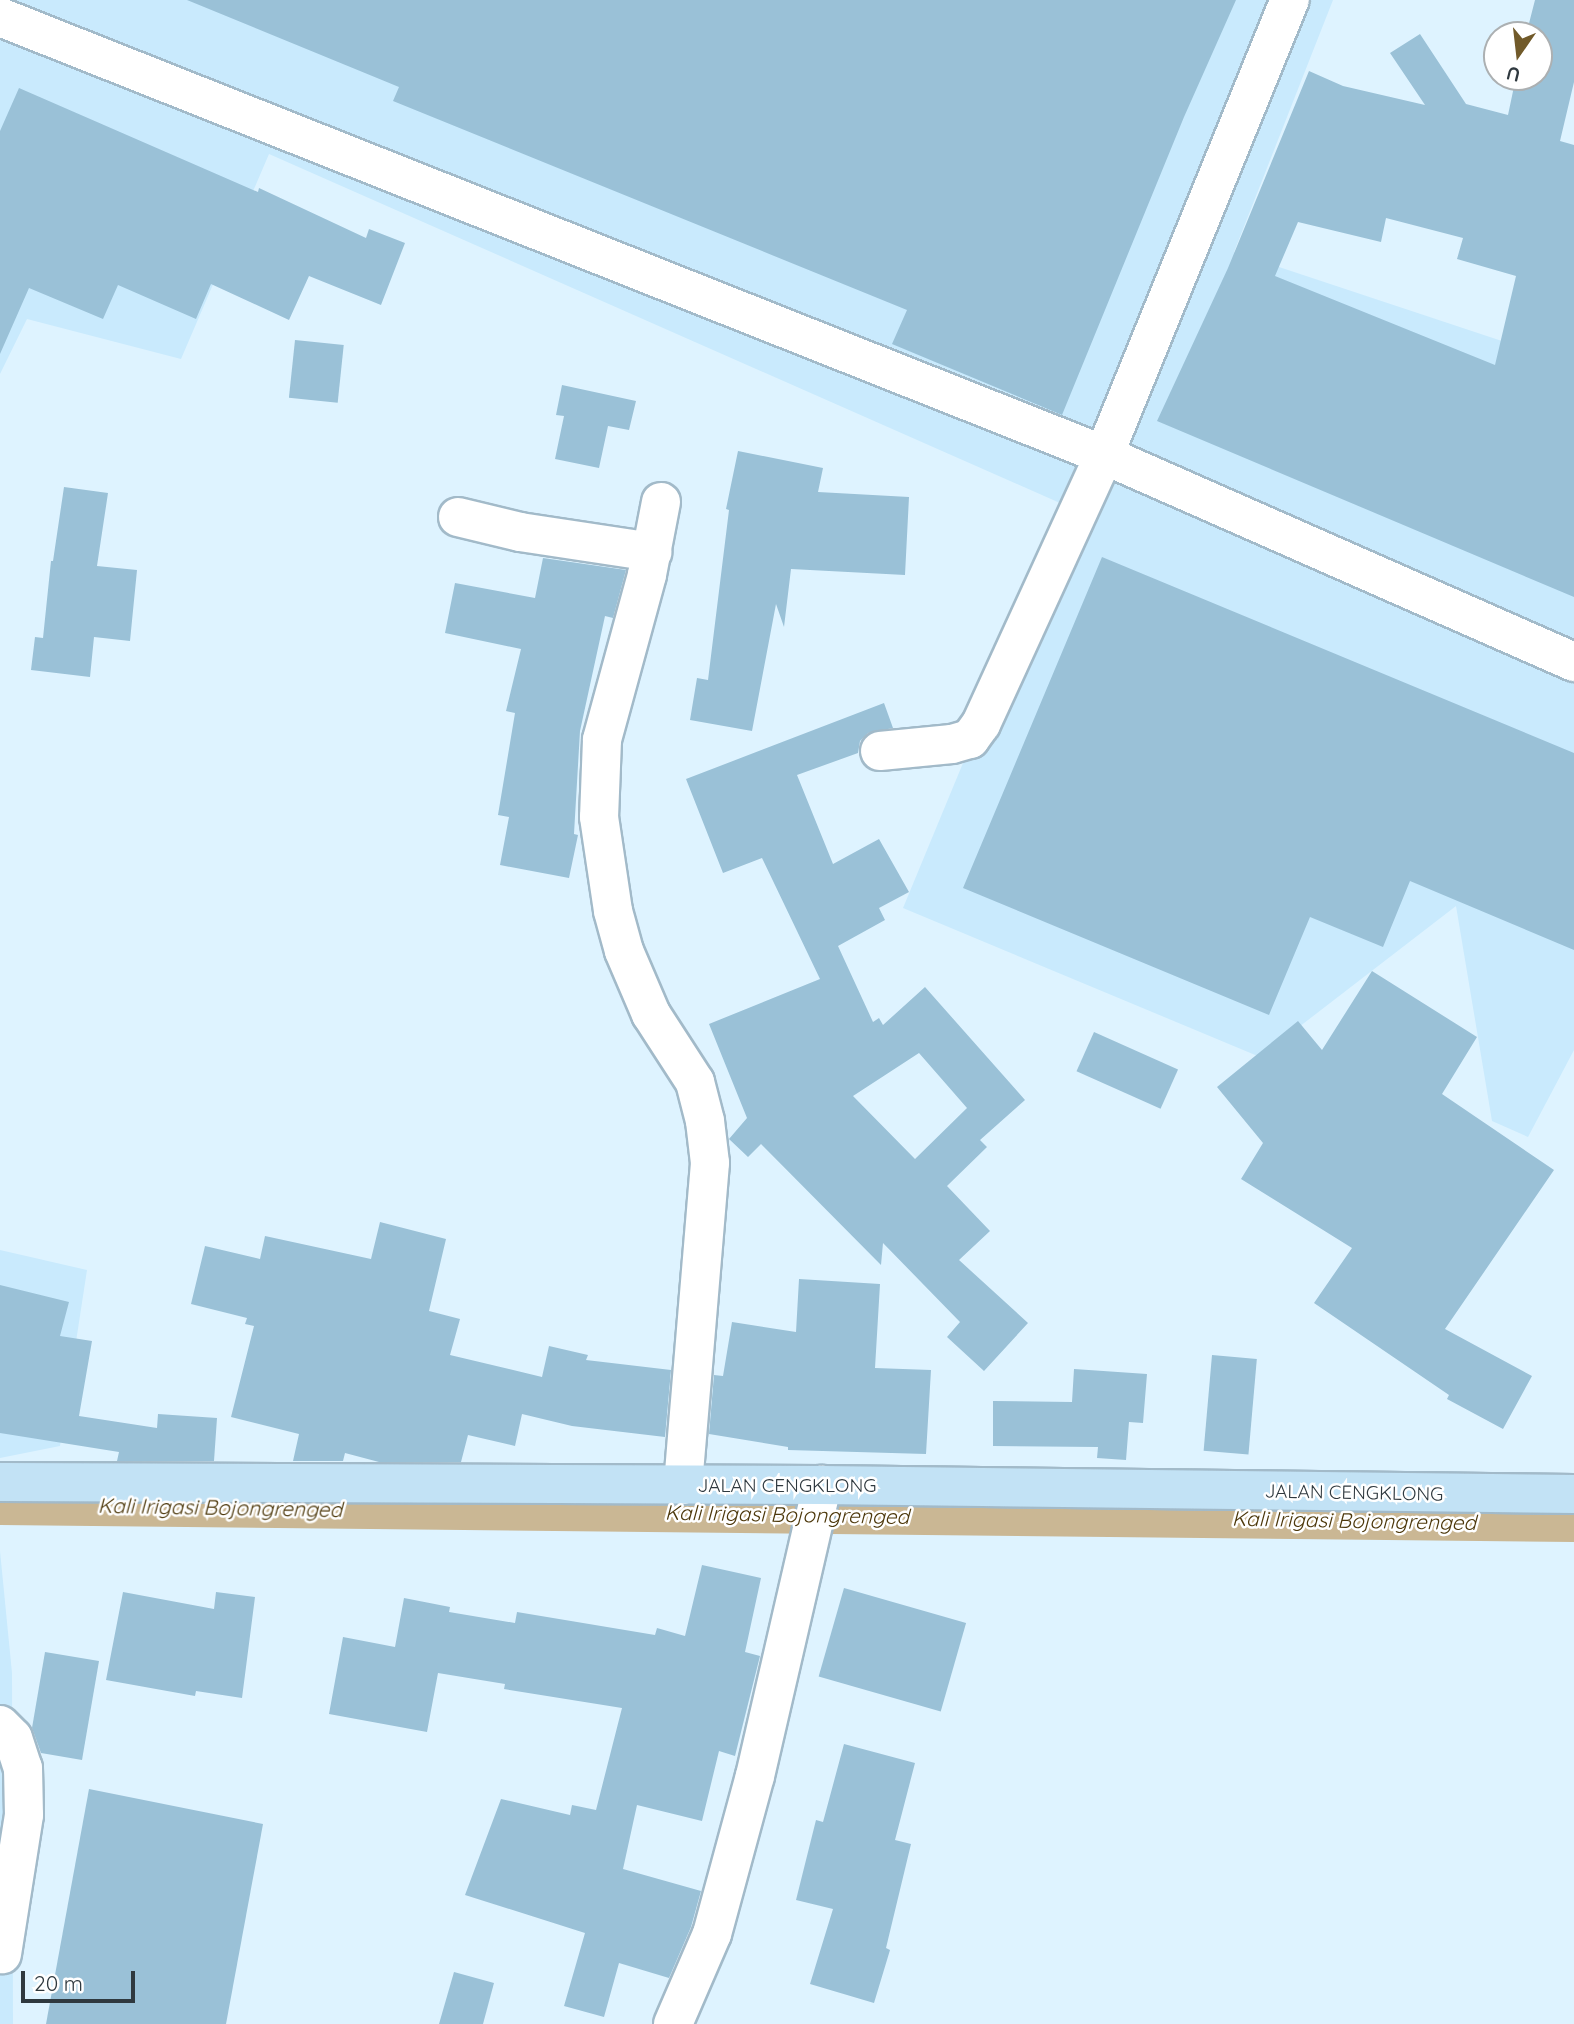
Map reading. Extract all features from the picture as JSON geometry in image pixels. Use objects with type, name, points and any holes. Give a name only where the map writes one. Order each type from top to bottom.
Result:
[{"type":"main road","name":"JALAN CENGKLONG","points":[[0,1482],[683,1485],[819,1497],[1574,1494]]},
{"type":"street","points":[[880,751],[952,744],[970,738],[976,732],[1104,455],[1290,0]]},
{"type":"street","points":[[0,17],[1104,455],[1574,662]]},
{"type":"street","points":[[661,502],[652,552],[603,740],[599,817],[613,911],[624,951],[651,1014],[695,1082],[705,1121],[710,1163],[683,1485]]},
{"type":"street","points":[[458,517],[520,532],[652,552]]},
{"type":"street","points":[[673,2024],[712,1934],[755,1776],[819,1497]]},
{"type":"street","points":[[0,1725],[13,1738],[23,1768],[24,1815],[2,1954]]},
{"type":"shaded area","points":[[0,0],[1333,0],[1234,252],[1574,365],[1574,1050],[1528,1137],[1492,1121],[1456,906],[1260,1057],[903,908],[1069,507],[269,154],[181,359],[27,319],[0,374]]},
{"type":"shaded area","points":[[0,1250],[87,1270],[60,1446],[0,1458]]},
{"type":"shaded area","points":[[0,1551],[12,1673],[13,2024],[0,2024]]},
{"type":"building","points":[[187,0],[1236,0],[1184,117],[1062,415],[892,344],[907,310],[393,101],[399,87]]},
{"type":"building","points":[[1535,0],[1574,0],[1574,82],[1560,141],[1574,145],[1574,597],[1157,421],[1228,268],[1309,71],[1343,86],[1425,105],[1390,53],[1420,34],[1466,104],[1508,115],[1513,91],[1553,91],[1553,21],[1530,21]],"holes":[[[1386,218],[1463,238],[1457,259],[1516,276],[1495,365],[1275,276],[1298,222],[1381,242]]]},
{"type":"building","points":[[19,88],[258,192],[259,188],[366,238],[369,229],[405,243],[381,305],[309,276],[289,320],[211,284],[196,319],[118,285],[103,319],[29,288],[0,354],[0,131]]},
{"type":"building","points":[[295,340],[344,345],[338,403],[289,398]]},
{"type":"building","points":[[562,385],[636,401],[629,430],[608,426],[599,468],[555,459],[564,416],[556,415]]},
{"type":"building","points":[[738,451],[823,468],[818,492],[909,497],[905,575],[791,569],[784,627],[776,604],[752,731],[690,720],[697,678],[708,680],[729,510],[726,509]]},
{"type":"building","points":[[64,487],[108,493],[97,566],[137,570],[130,641],[94,637],[90,677],[31,670],[35,637],[43,638],[51,561]]},
{"type":"building","points":[[1102,557],[1574,753],[1574,950],[1410,881],[1383,947],[1310,917],[1269,1015],[963,888]]},
{"type":"building","points":[[543,558],[626,570],[613,618],[605,616],[580,731],[574,834],[578,835],[569,878],[500,865],[509,817],[498,815],[515,713],[506,711],[521,649],[445,633],[455,583],[535,598]]},
{"type":"building","points":[[884,703],[893,728],[868,733],[860,741],[858,753],[797,775],[833,864],[879,839],[909,892],[879,908],[885,920],[838,946],[873,1022],[879,1018],[883,1025],[925,987],[1025,1100],[980,1140],[987,1147],[947,1186],[990,1231],[959,1260],[1028,1323],[984,1371],[947,1337],[960,1322],[883,1243],[881,1265],[761,1144],[748,1157],[729,1139],[747,1118],[709,1024],[820,979],[762,858],[723,873],[686,779]],"holes":[[[919,1053],[967,1108],[915,1159],[853,1096]]]},
{"type":"building","points":[[1372,971],[1477,1037],[1442,1094],[1554,1170],[1445,1329],[1532,1376],[1503,1429],[1447,1399],[1449,1395],[1314,1303],[1352,1248],[1241,1179],[1263,1143],[1217,1087],[1298,1021],[1322,1050]]},
{"type":"building","points":[[1094,1032],[1178,1069],[1161,1109],[1077,1071]]},
{"type":"building","points":[[380,1222],[446,1239],[429,1311],[460,1319],[450,1355],[542,1377],[549,1346],[588,1355],[586,1360],[671,1370],[665,1437],[572,1426],[522,1414],[515,1446],[468,1435],[461,1462],[379,1462],[345,1453],[343,1461],[293,1461],[299,1434],[231,1417],[254,1326],[245,1324],[247,1318],[191,1304],[205,1246],[260,1259],[265,1236],[371,1259]]},
{"type":"building","points":[[799,1279],[880,1284],[875,1368],[931,1370],[926,1454],[788,1450],[788,1447],[709,1434],[714,1375],[723,1376],[732,1322],[796,1332]]},
{"type":"building","points":[[0,1285],[69,1302],[60,1336],[92,1341],[79,1416],[157,1428],[158,1414],[217,1418],[214,1461],[117,1461],[119,1452],[0,1433]]},
{"type":"building","points":[[1212,1355],[1257,1359],[1248,1455],[1204,1451]]},
{"type":"building","points":[[1074,1369],[1147,1374],[1143,1423],[1129,1422],[1126,1460],[1097,1458],[1098,1447],[993,1446],[993,1401],[1072,1402]]},
{"type":"building","points":[[702,1565],[761,1578],[745,1652],[760,1656],[735,1756],[719,1751],[702,1821],[637,1805],[623,1869],[701,1891],[691,1927],[669,1978],[619,1963],[604,2017],[564,2006],[585,1933],[465,1895],[501,1799],[570,1815],[572,1805],[596,1810],[622,1708],[504,1689],[505,1684],[438,1673],[427,1732],[329,1714],[343,1637],[395,1647],[404,1598],[450,1607],[449,1612],[515,1623],[517,1612],[655,1635],[657,1628],[685,1636]]},
{"type":"building","points":[[844,1588],[966,1623],[941,1711],[819,1676]]},
{"type":"building","points":[[123,1592],[214,1609],[216,1592],[255,1597],[242,1698],[196,1691],[195,1696],[106,1680]]},
{"type":"building","points":[[45,1652],[99,1661],[82,1760],[41,1753],[32,1728]]},
{"type":"building","points":[[844,1744],[915,1763],[895,1840],[911,1844],[886,1948],[890,1950],[874,2003],[810,1984],[833,1909],[796,1900],[816,1820],[823,1822]]},
{"type":"building","points":[[89,1789],[263,1824],[226,2024],[46,2024]]},
{"type":"building","points":[[454,1972],[494,1983],[483,2024],[439,2024]]},
{"type":"waterway","name":"Kali Irigasi Bojongrenged","points":[[0,1505],[1574,1522]]}]
